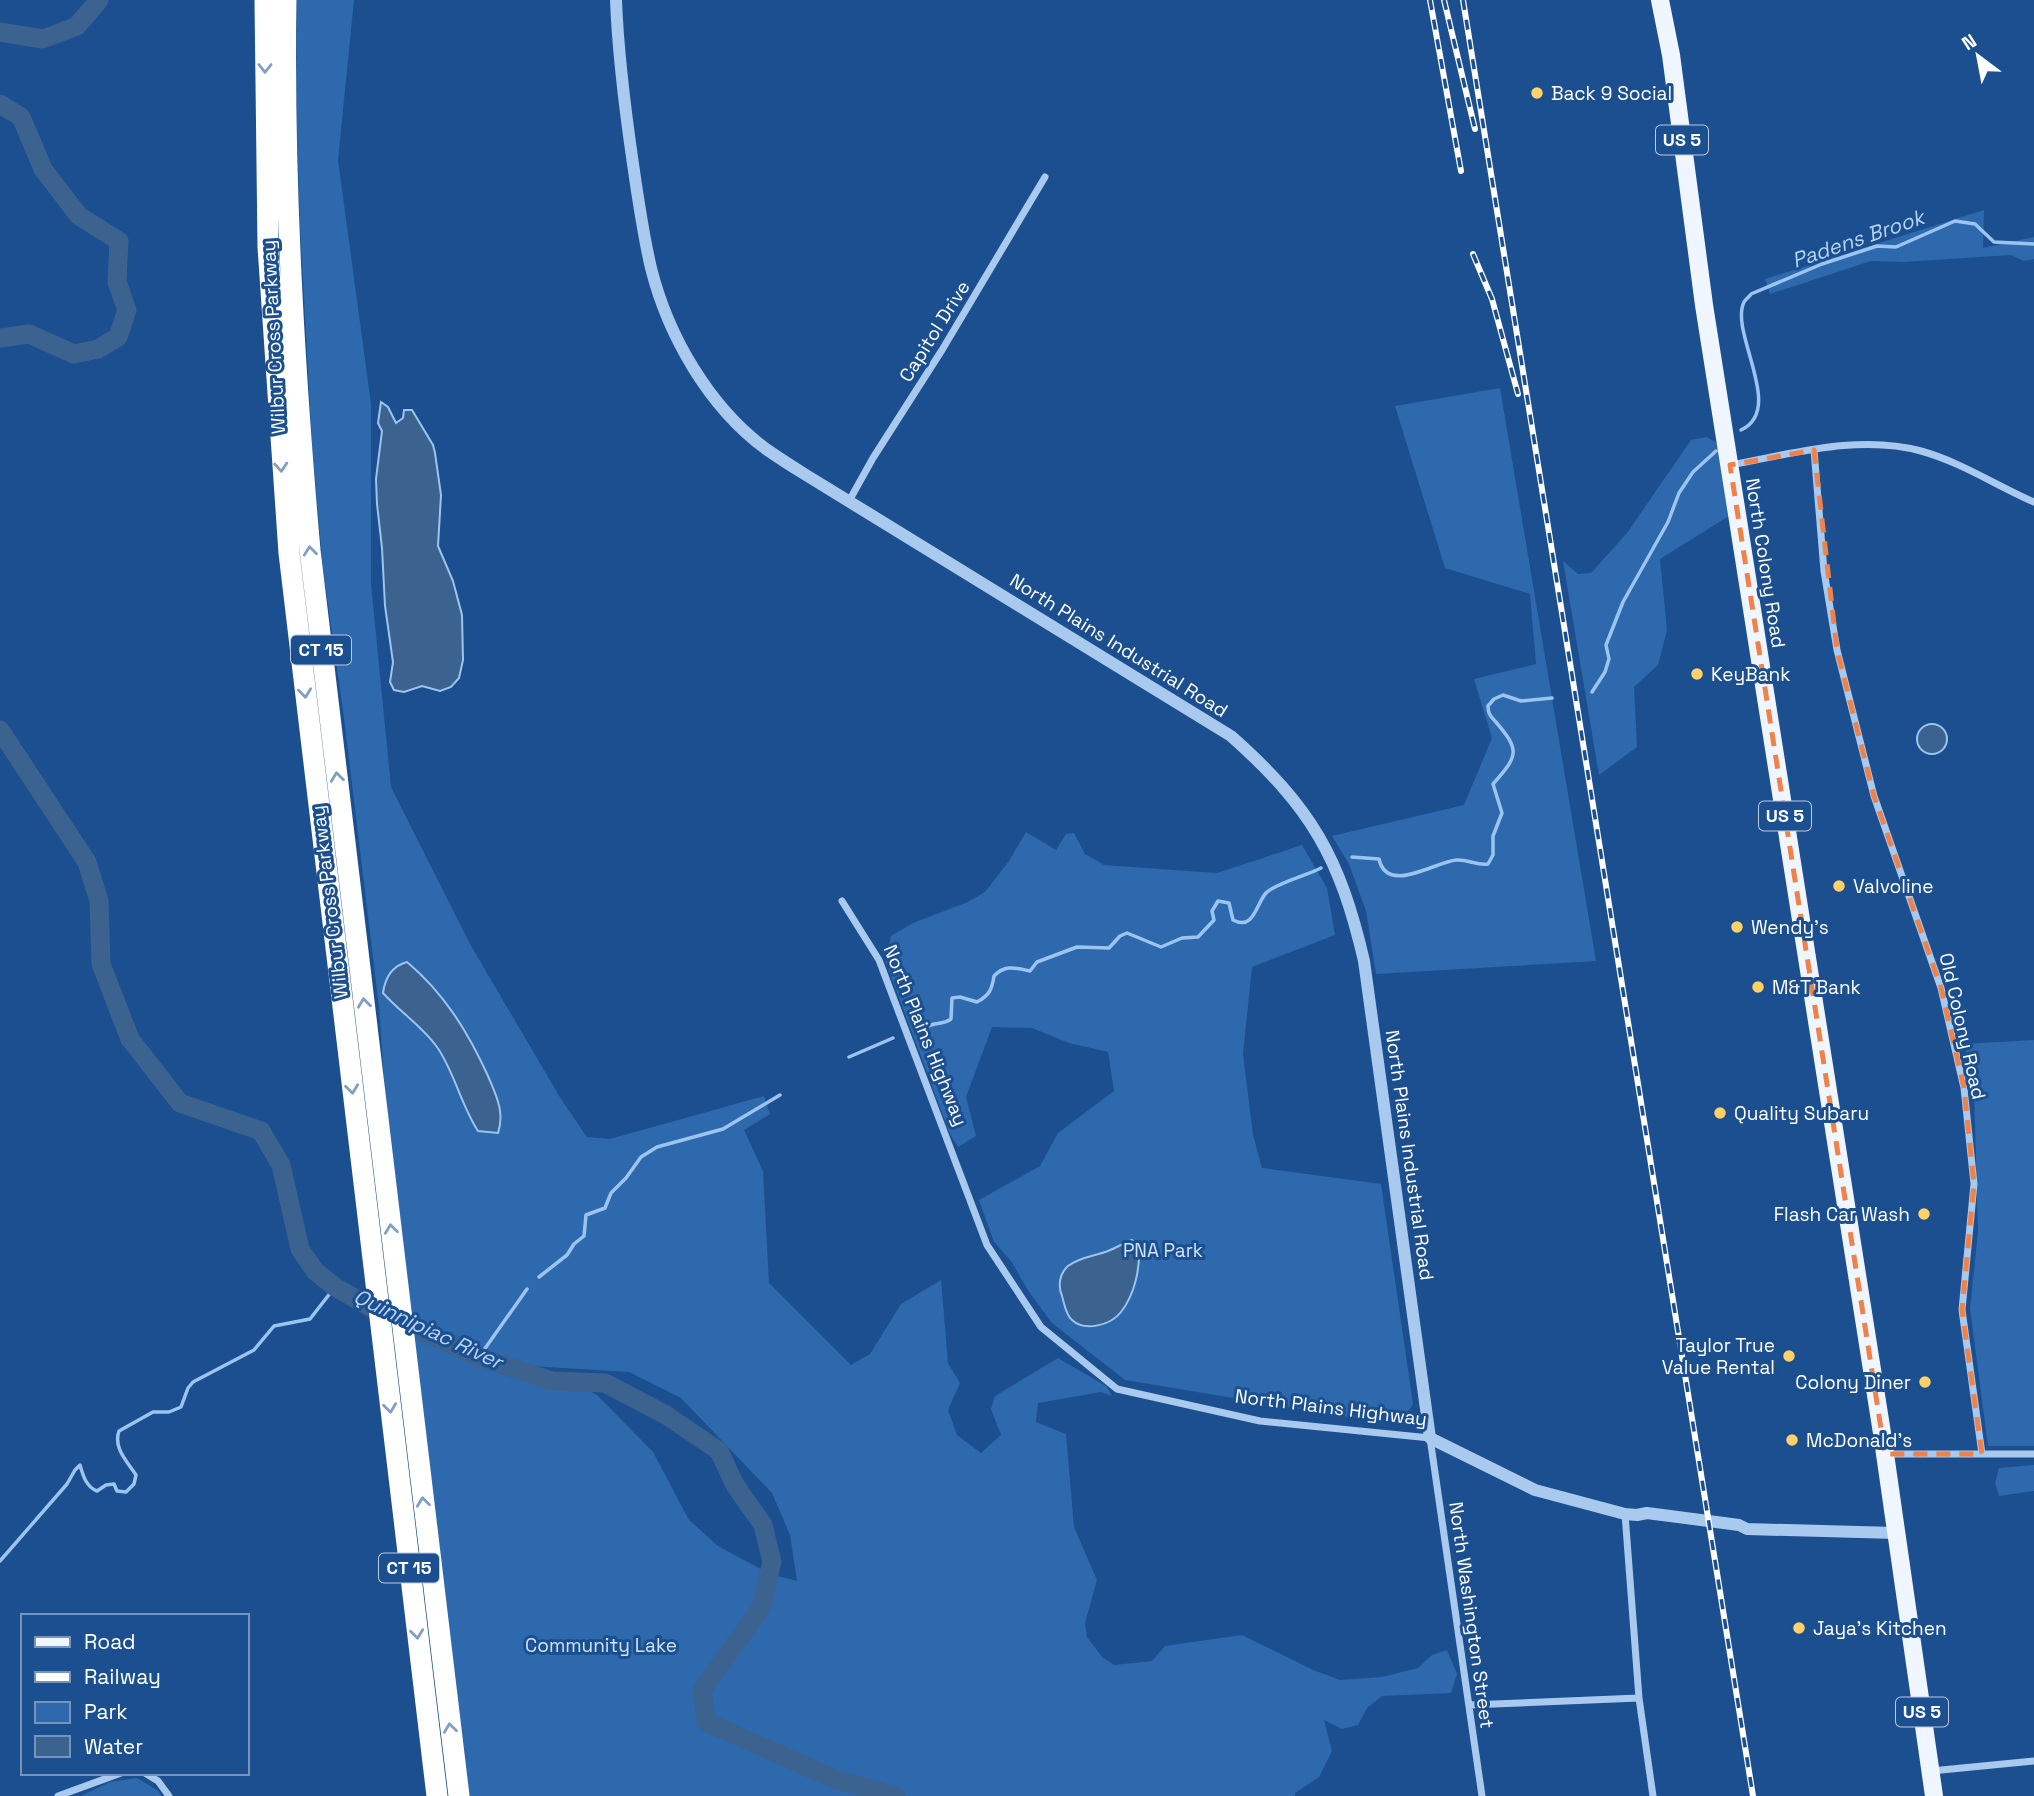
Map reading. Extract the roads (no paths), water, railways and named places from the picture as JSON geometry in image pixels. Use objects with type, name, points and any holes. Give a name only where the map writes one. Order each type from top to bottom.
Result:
[{"type":"highway","name":"Wilbur Cross Parkway","points":[[265,0],[268,247],[282,476],[375,1288],[437,1796]]},
{"type":"highway","name":"Wilbur Cross Parkway","points":[[286,0],[290,249],[303,475],[459,1796]]},
{"type":"main road","name":"North Colony Road","points":[[1660,0],[1671,55],[1704,305],[1885,1454],[1934,1796]]},
{"type":"street","name":"North Plains Industrial Road","points":[[617,0],[620,76],[645,238],[657,290],[669,322],[707,388],[731,417],[765,448],[1231,736],[1266,766],[1315,827],[1349,901],[1364,961],[1430,1438]]},
{"type":"street","name":"Capitol Drive","points":[[849,501],[1045,177]]},
{"type":"street","points":[[1730,465],[1863,444],[1892,446],[1922,451],[1945,460],[2034,502]]},
{"type":"street","name":"Old Colony Road","points":[[1814,450],[1824,571],[1837,650],[1874,796],[1941,988],[1964,1088],[1975,1184],[1962,1310],[1982,1454]]},
{"type":"street","name":"North Plains Highway","points":[[842,901],[879,960],[987,1245],[1041,1327],[1117,1389],[1260,1421],[1430,1438],[1535,1490],[1631,1515],[1647,1513],[1739,1525],[1747,1529],[1896,1533]]},
{"type":"street","name":"North Washington Street","points":[[1430,1438],[1482,1796]]},
{"type":"street","points":[[1885,1454],[2034,1454]]},
{"type":"street","points":[[1631,1515],[1639,1698],[1653,1796]]},
{"type":"street","points":[[1469,1705],[1639,1698]]},
{"type":"street","points":[[1930,1771],[2034,1761]]},
{"type":"street","points":[[58,1796],[116,1775]]},
{"type":"street","points":[[148,1775],[158,1781],[169,1796]]},
{"type":"water","points":[[381,402],[388,407],[396,423],[403,418],[404,410],[412,410],[435,453],[441,495],[438,546],[453,581],[462,615],[463,660],[459,678],[451,687],[440,691],[422,686],[404,692],[394,690],[390,682],[393,662],[385,606],[376,479],[382,431],[378,423]]},
{"type":"water","points":[[1932,724],[1938,725],[1946,733],[1946,745],[1938,753],[1932,754],[1926,753],[1918,745],[1917,739],[1918,733],[1926,725]]},
{"type":"water","points":[[407,962],[444,1000],[472,1044],[499,1104],[501,1118],[498,1133],[478,1131],[437,1047],[425,1032],[383,993],[390,973]]},
{"type":"water","points":[[1132,1240],[1139,1246],[1139,1263],[1133,1289],[1121,1312],[1117,1317],[1098,1325],[1077,1324],[1067,1312],[1060,1288],[1065,1269],[1077,1261]]},
{"type":"waterway","name":"Quinnipiac River","points":[[0,32],[43,39],[77,26],[99,0]]},
{"type":"waterway","name":"Quinnipiac River","points":[[0,104],[21,117],[43,169],[79,216],[119,241],[117,282],[127,310],[118,337],[98,349],[74,354],[29,334],[0,338]]},
{"type":"waterway","name":"Padens Brook","points":[[1741,430],[1753,420],[1758,406],[1758,388],[1741,316],[1744,302],[1751,294],[1822,264],[1877,246],[1896,247],[1955,221],[1975,224],[1994,242],[2034,244]]},
{"type":"waterway","name":"Padens Brook","points":[[1592,692],[1605,672],[1609,659],[1606,645],[1623,602],[1668,522],[1679,493],[1693,472],[1716,451]]},
{"type":"waterway","name":"Padens Brook","points":[[1352,857],[1379,859],[1391,875],[1401,876],[1456,860],[1488,864],[1493,855],[1493,836],[1502,813],[1493,784],[1508,766],[1513,752],[1509,739],[1491,716],[1488,706],[1503,695],[1521,701],[1552,698]]},
{"type":"waterway","name":"Quinnipiac River","points":[[0,730],[87,862],[99,901],[101,964],[130,1039],[180,1103],[261,1131],[281,1165],[300,1249],[315,1271],[335,1287],[370,1307],[479,1357],[552,1381],[605,1383],[666,1415],[719,1451],[735,1485],[763,1525],[772,1562],[761,1608],[702,1690],[706,1722],[837,1780],[896,1796]]},
{"type":"waterway","name":"Padens Brook","points":[[923,1029],[951,1019],[952,998],[960,997],[977,1002],[985,997],[994,976],[1002,970],[1011,968],[1030,971],[1037,962],[1077,947],[1109,948],[1120,936],[1127,933],[1161,947],[1182,938],[1198,937],[1214,920],[1212,911],[1218,901],[1229,903],[1233,920],[1246,922],[1254,915],[1270,890],[1321,868]]},
{"type":"waterway","name":"Padens Brook","points":[[849,1057],[893,1038]]},
{"type":"waterway","name":"Padens Brook","points":[[539,1277],[567,1255],[574,1244],[584,1236],[586,1215],[605,1208],[611,1193],[641,1157],[657,1147],[723,1129],[780,1095]]},
{"type":"waterway","points":[[0,1561],[67,1484],[80,1465],[93,1489],[97,1491],[106,1485],[114,1484],[117,1491],[126,1492],[134,1484],[136,1475],[119,1449],[119,1431],[153,1412],[169,1412],[181,1407],[193,1382],[254,1350],[274,1326],[310,1319],[335,1287]]},
{"type":"waterway","name":"Padens Brook","points":[[479,1357],[527,1289]]},
{"type":"railway","points":[[1430,0],[1461,171]]},
{"type":"railway","points":[[1444,0],[1475,129]]},
{"type":"railway","points":[[1463,0],[1753,1796]]},
{"type":"railway","points":[[1473,254],[1492,299],[1518,394]]},
{"type":"place","name":"Back 9 Social","points":[[1537,93]]},
{"type":"place","name":"KeyBank","points":[[1697,674]]},
{"type":"place","name":"Valvoline","points":[[1839,886]]},
{"type":"place","name":"Wendy's","points":[[1737,927]]},
{"type":"place","name":"M&T Bank","points":[[1758,987]]},
{"type":"place","name":"Quality Subaru","points":[[1720,1113]]},
{"type":"place","name":"Flash Car Wash","points":[[1924,1214]]},
{"type":"place","name":"Taylor True Value Rental","points":[[1789,1356]]},
{"type":"place","name":"Colony Diner","points":[[1925,1382]]},
{"type":"place","name":"McDonald's","points":[[1792,1440]]},
{"type":"place","name":"Jaya’s Kitchen","points":[[1799,1628]]},
{"type":"park label","name":"PNA Park","points":[[1163,1250]]},
{"type":"park label","name":"Community Lake","points":[[601,1645]]}]
